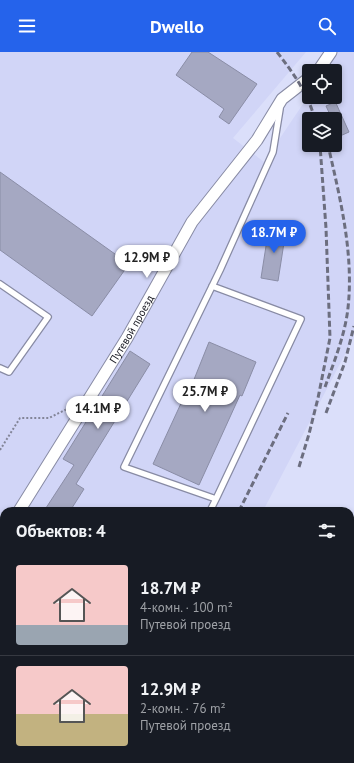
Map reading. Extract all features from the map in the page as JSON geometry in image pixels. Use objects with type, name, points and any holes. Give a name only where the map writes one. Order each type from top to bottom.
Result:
[{"type":"street","points":[[323,64],[331,52]]},
{"type":"street","name":"Путевой проезд","points":[[21,507],[127,338],[192,222],[257,140],[282,99],[302,83]]},
{"type":"lane","points":[[216,499],[124,467],[212,286],[272,152],[282,99]]},
{"type":"lane","points":[[0,284],[48,317],[9,372],[0,368]]},
{"type":"lane","points":[[212,286],[301,319],[212,507]]},
{"type":"path","points":[[0,450],[20,418],[49,418],[90,397]]},
{"type":"shaded area","points":[[0,52],[306,52],[233,138],[264,162],[303,104],[342,104],[342,64],[330,64],[338,52],[354,52],[354,337],[265,507],[0,507]]},
{"type":"building","points":[[192,52],[208,52],[257,84],[229,124],[219,117],[224,109],[176,75]]},
{"type":"building","points":[[336,104],[340,112],[329,112],[326,106]]},
{"type":"building","points":[[342,116],[349,132],[342,135]]},
{"type":"building","points":[[0,172],[129,264],[92,316],[0,250]]},
{"type":"building","points":[[269,227],[286,230],[278,281],[261,278]]},
{"type":"building","points":[[209,342],[256,362],[242,396],[240,395],[199,485],[153,464],[189,386],[191,387]]},
{"type":"building","points":[[130,351],[150,364],[76,484],[84,489],[73,507],[47,507],[74,465],[63,459]]},
{"type":"railway","points":[[277,52],[299,84],[313,112]]},
{"type":"railway","points":[[299,467],[318,398],[330,338],[326,228],[321,152]]},
{"type":"railway","points":[[325,387],[339,348],[347,318],[349,287],[349,267],[345,226],[330,152]]},
{"type":"railway","points":[[326,413],[345,362],[354,326]]},
{"type":"railway","points":[[241,507],[288,413]]}]
